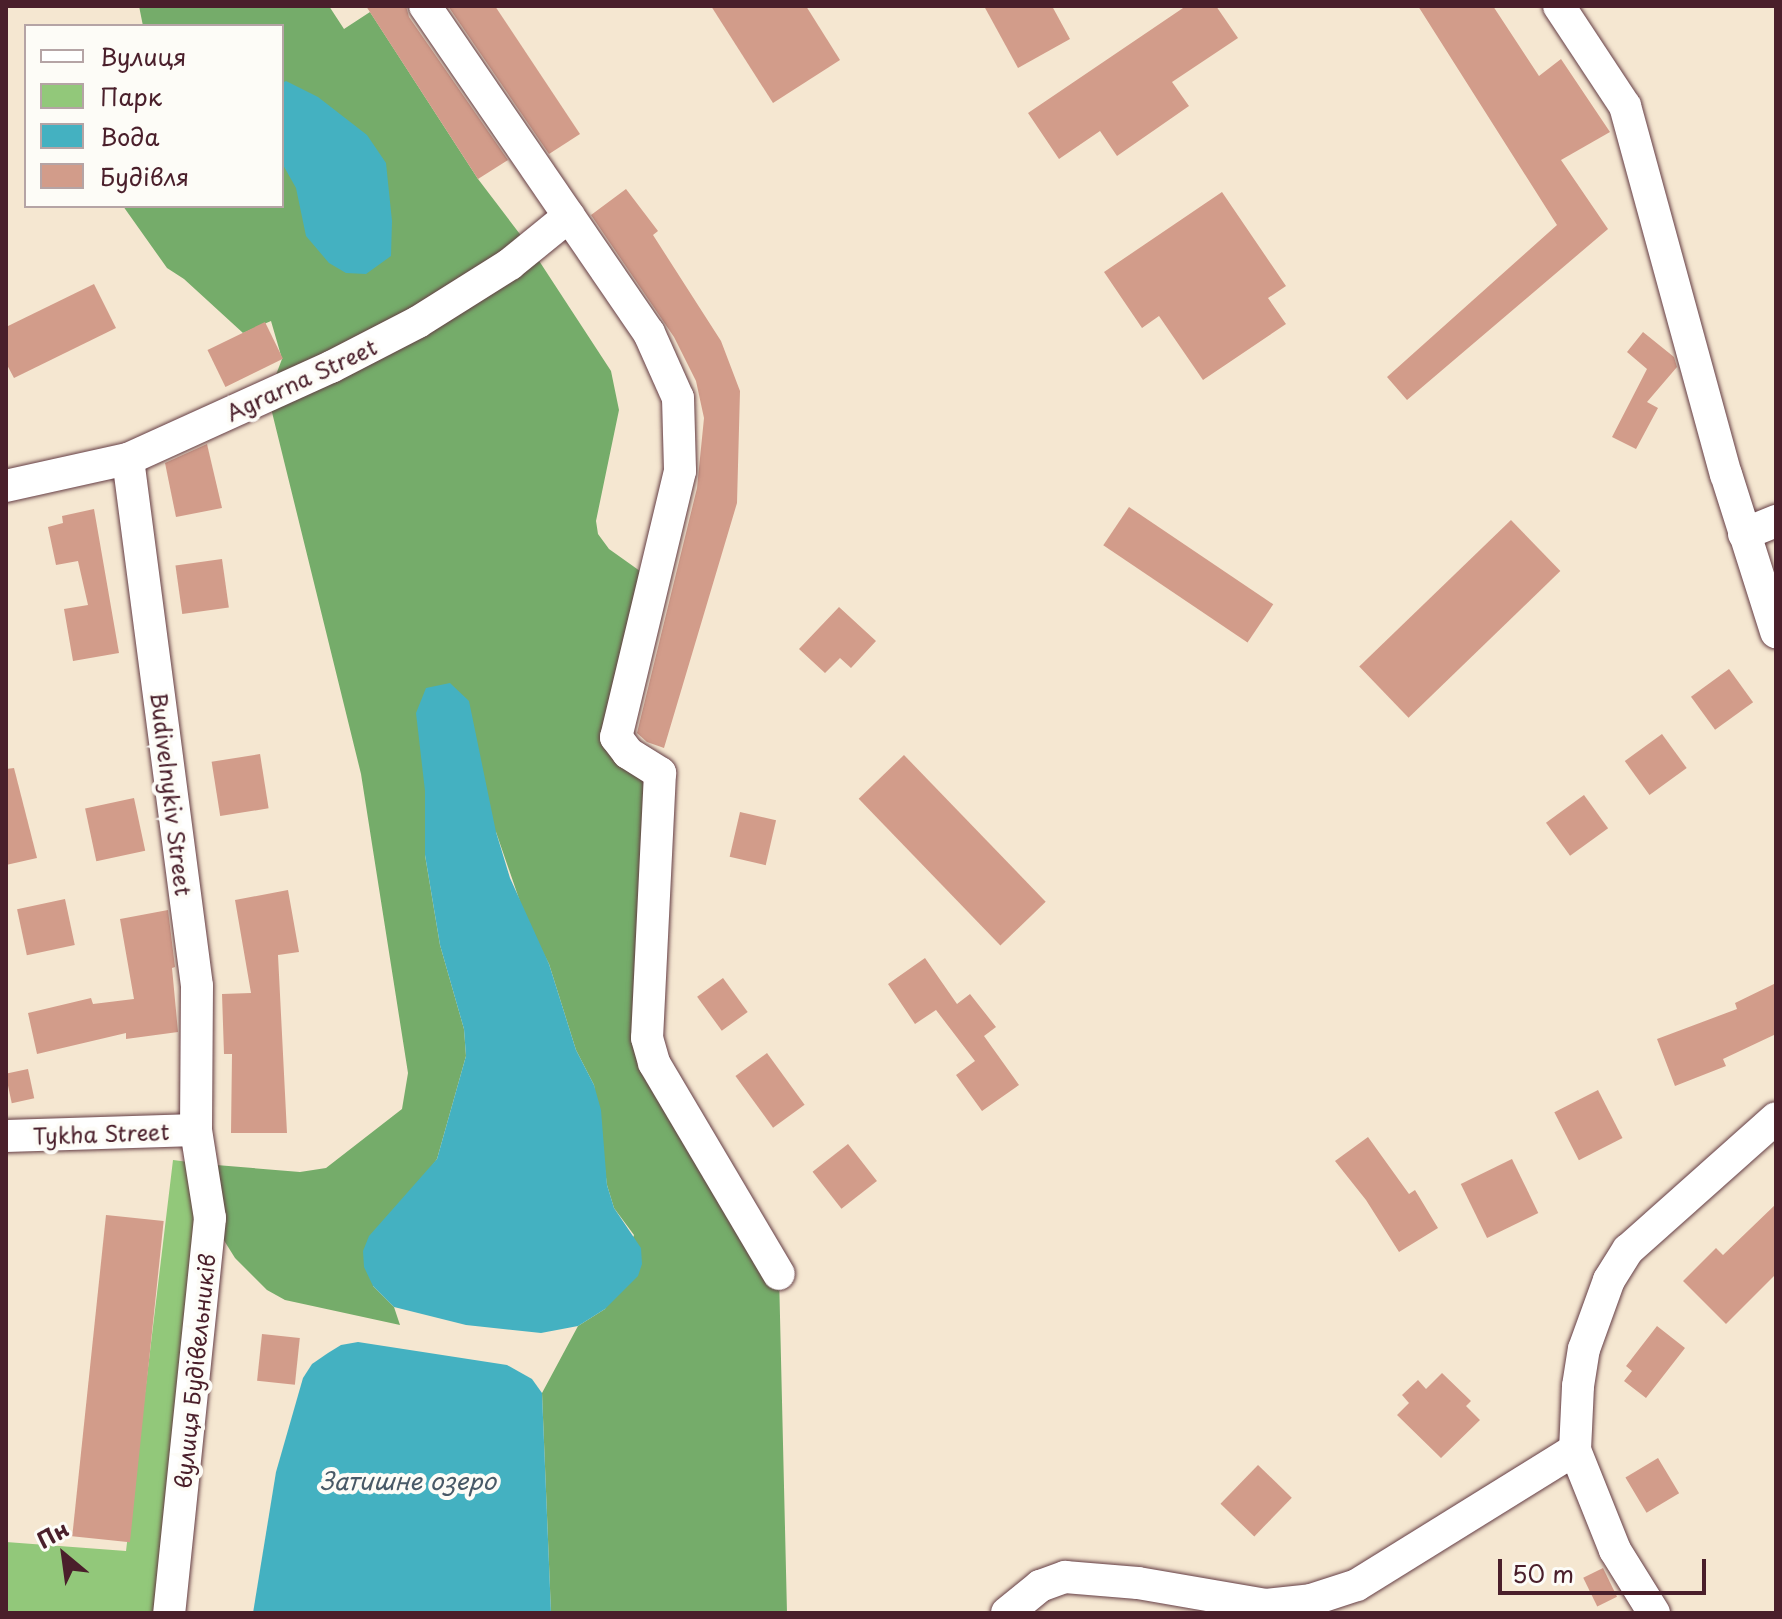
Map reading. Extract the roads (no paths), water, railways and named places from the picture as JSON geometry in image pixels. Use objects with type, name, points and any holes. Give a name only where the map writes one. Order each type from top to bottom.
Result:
[{"type":"street","points":[[425,6],[649,333],[678,398],[680,471],[616,737],[628,753],[660,773],[647,1038],[654,1063],[779,1274]]},
{"type":"street","points":[[1559,6],[1625,106],[1744,534],[1776,632]]},
{"type":"street","name":"Agrarna Street","points":[[6,486],[128,459],[331,367],[418,322],[532,250],[569,216]]},
{"type":"street","name":"Budivelnykiv Street","points":[[128,459],[197,986],[196,1130]]},
{"type":"street","points":[[1744,534],[1776,521]]},
{"type":"street","points":[[1654,1613],[1615,1550],[1575,1450],[1578,1386],[1584,1349],[1609,1280],[1628,1250],[1776,1118]]},
{"type":"street","name":"Tykha Street","points":[[6,1136],[196,1130]]},
{"type":"street","name":"вулиця Будівельників","points":[[169,1613],[210,1218],[204,1164],[196,1130]]},
{"type":"street","points":[[1007,1613],[1040,1586],[1065,1577],[1138,1583],[1266,1605],[1323,1597],[1357,1585],[1575,1450]]},
{"type":"water","points":[[284,82],[318,97],[367,135],[386,163],[392,221],[391,256],[366,274],[346,273],[329,263],[306,236],[296,188],[284,167]]},
{"type":"water","points":[[450,683],[469,701],[496,832],[510,878],[549,964],[576,1050],[594,1085],[601,1110],[607,1185],[614,1208],[641,1248],[642,1264],[638,1276],[605,1309],[578,1326],[541,1333],[466,1325],[394,1307],[373,1286],[364,1267],[363,1251],[369,1236],[437,1159],[466,1056],[464,1029],[440,945],[425,855],[425,791],[416,713],[426,688]]},
{"type":"water","name":"Затишне озеро","points":[[358,1342],[507,1365],[532,1379],[542,1393],[551,1613],[253,1613],[276,1472],[303,1378],[312,1364],[328,1353],[341,1345]]}]
